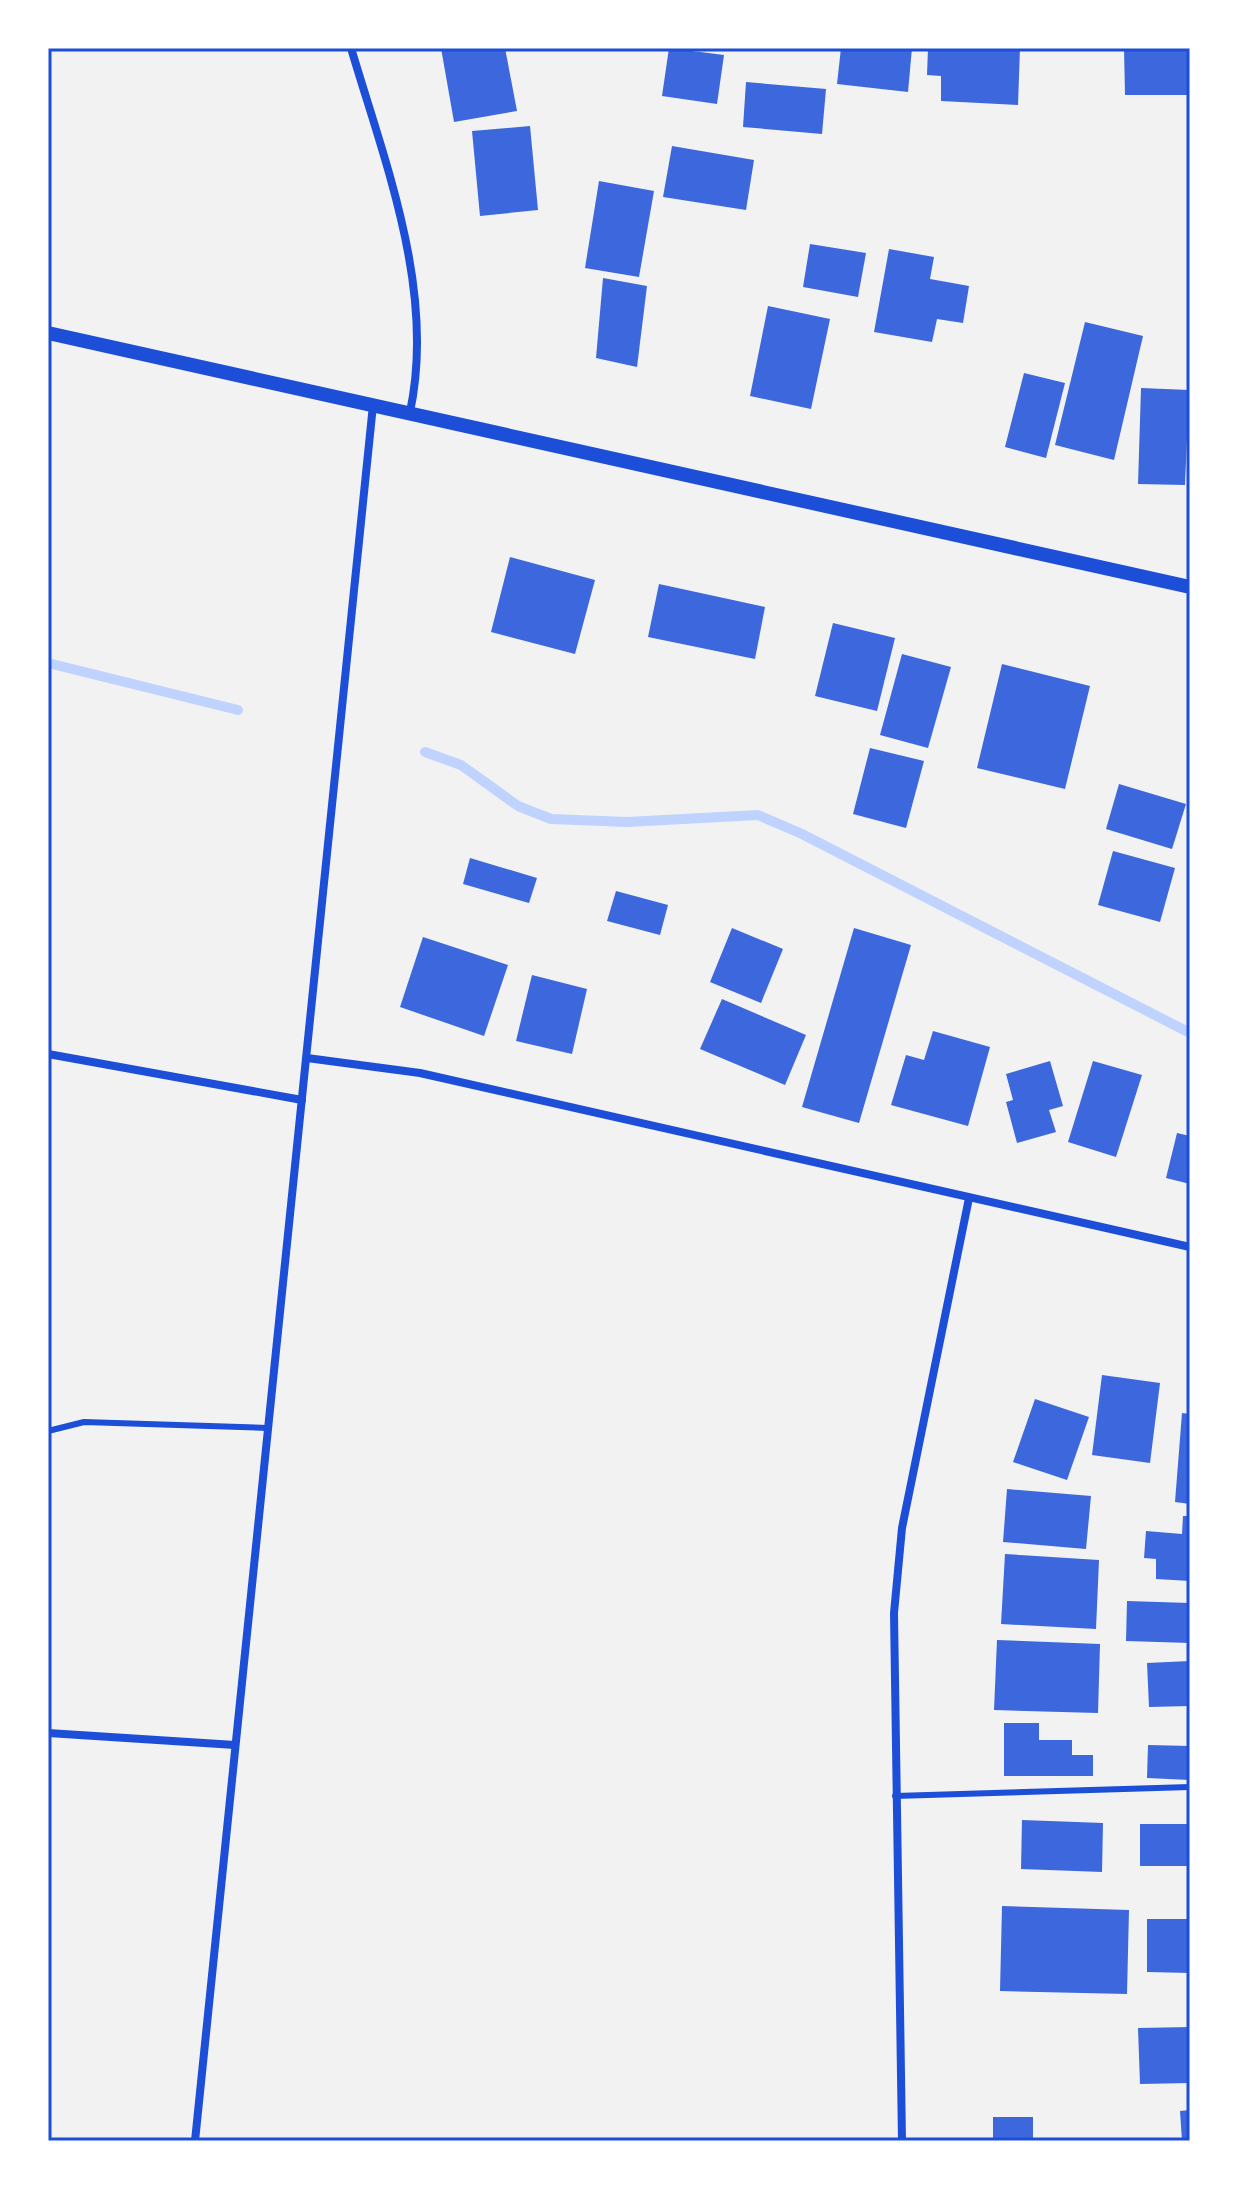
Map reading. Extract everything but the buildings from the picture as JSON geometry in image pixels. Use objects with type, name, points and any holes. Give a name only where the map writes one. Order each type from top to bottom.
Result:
[{"type":"street","points":[[351,48],[391,185],[409,267],[419,341],[418,376],[410,412]]},
{"type":"street","points":[[48,333],[1190,587]]},
{"type":"street","points":[[195,2141],[373,404]]},
{"type":"street","points":[[48,1054],[302,1100]]},
{"type":"street","points":[[307,1058],[420,1073],[1190,1247]]},
{"type":"street","points":[[902,2141],[894,1613],[902,1528],[969,1198]]},
{"type":"street","points":[[48,1733],[235,1745]]},
{"type":"lane","points":[[48,1431],[84,1422],[268,1428]]},
{"type":"lane","points":[[895,1796],[1190,1787]]},
{"type":"waterway","points":[[48,663],[238,710]]},
{"type":"waterway","points":[[425,752],[461,765],[518,806],[551,819],[627,822],[758,815],[802,834],[1190,1033]]}]
